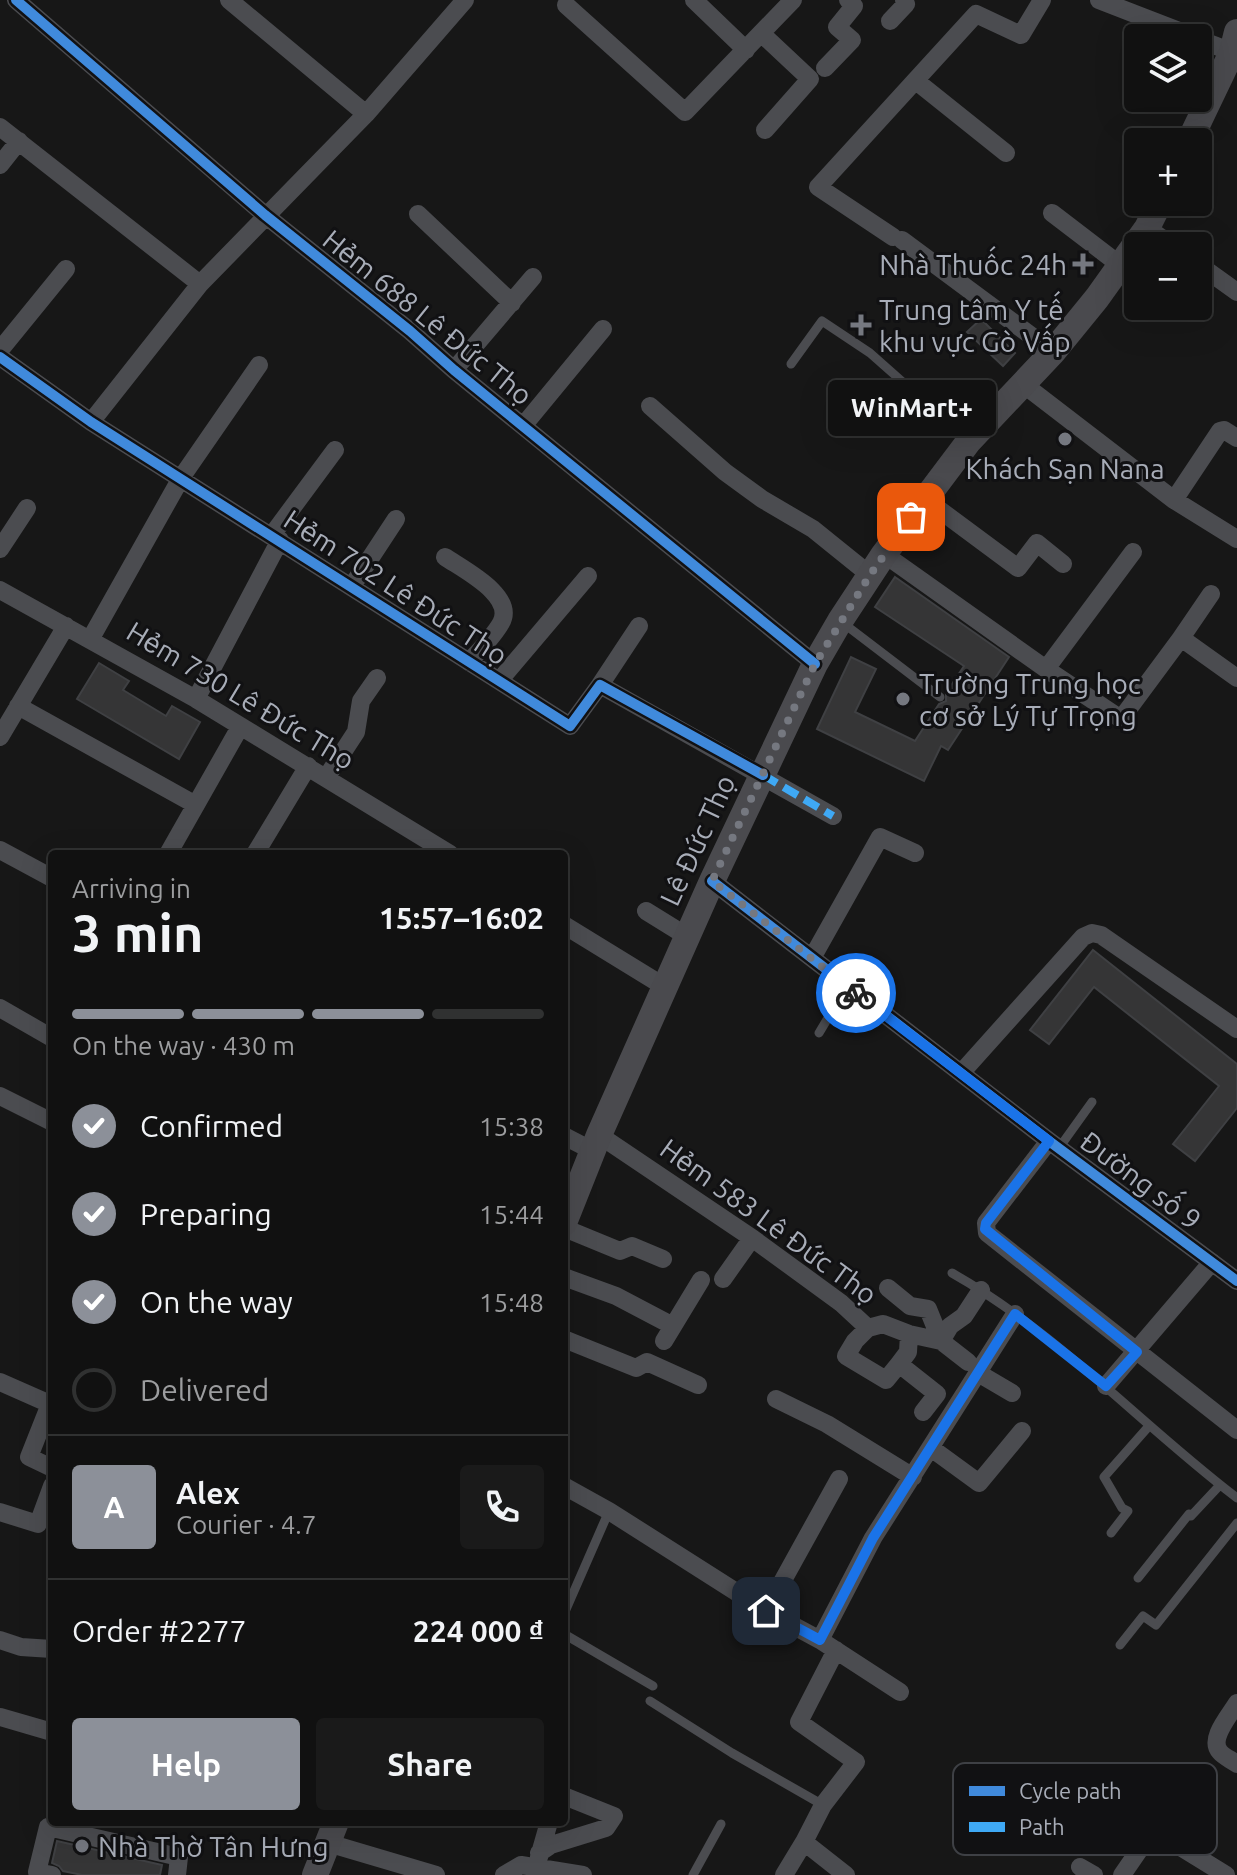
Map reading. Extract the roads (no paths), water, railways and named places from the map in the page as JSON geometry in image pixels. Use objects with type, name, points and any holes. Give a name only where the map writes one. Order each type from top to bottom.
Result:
[{"type":"main road","points":[[1196,128],[1235,46]]},
{"type":"main road","name":"Lê Đức Thọ","points":[[568,1215],[596,1143],[712,881],[815,664],[840,621],[877,564],[969,441],[1053,352],[1120,265],[1153,216]]},
{"type":"main road","points":[[315,1875],[332,1833]]},
{"type":"street","name":"Hẻm 688 Lê Đức Thọ","points":[[16,0],[265,215],[815,664]]},
{"type":"street","points":[[229,0],[366,114]]},
{"type":"street","points":[[91,422],[200,284],[366,114],[465,0]]},
{"type":"street","points":[[694,0],[746,50]]},
{"type":"street","points":[[566,5],[685,112],[793,0]]},
{"type":"street","points":[[825,68],[852,40],[837,27],[854,6],[848,0]]},
{"type":"street","points":[[890,21],[906,4],[904,0]]},
{"type":"street","points":[[1042,0],[1021,35],[976,14],[818,187],[898,238],[1053,352]]},
{"type":"street","points":[[1099,0],[1161,24]]},
{"type":"street","points":[[762,34],[810,79],[765,130]]},
{"type":"street","points":[[1212,41],[1235,46]]},
{"type":"street","points":[[916,81],[1006,153]]},
{"type":"street","points":[[0,127],[200,284]]},
{"type":"street","points":[[0,165],[19,141]]},
{"type":"street","points":[[1052,213],[1120,265]]},
{"type":"street","points":[[418,214],[512,303]]},
{"type":"street","points":[[1147,228],[1153,232]]},
{"type":"street","points":[[0,350],[66,269]]},
{"type":"street","points":[[1212,274],[1237,292]]},
{"type":"street","points":[[454,370],[533,277]]},
{"type":"street","points":[[523,426],[603,329]]},
{"type":"street","name":"Hẻm 702 Lê Đức Thọ","points":[[0,357],[91,422],[570,726],[639,626]]},
{"type":"street","points":[[91,638],[181,478],[259,365]]},
{"type":"street","points":[[1023,384],[1174,500],[1237,539]]},
{"type":"street","points":[[650,406],[725,472],[762,499],[877,564],[1121,719],[1211,594]]},
{"type":"street","points":[[1174,500],[1220,431],[1224,430],[1237,438]]},
{"type":"street","points":[[196,699],[276,537],[335,450]]},
{"type":"street","points":[[925,499],[1018,568],[1037,543],[1063,564]]},
{"type":"street","points":[[0,549],[27,508]]},
{"type":"street","points":[[352,586],[396,519]]},
{"type":"street","points":[[1046,669],[1133,552]]},
{"type":"street","points":[[445,557],[491,589],[500,598],[505,611],[502,622],[469,662]]},
{"type":"street","points":[[499,681],[588,576]]},
{"type":"street","name":"Hẻm 730 Lê Đức Thọ","points":[[0,590],[196,699],[443,850]]},
{"type":"street","points":[[0,737],[66,626]]},
{"type":"street","points":[[1181,638],[1237,678]]},
{"type":"street","points":[[326,778],[356,732],[361,701],[377,678]]},
{"type":"street","points":[[600,685],[833,816]]},
{"type":"street","points":[[18,706],[196,805]]},
{"type":"street","points":[[170,850],[240,727]]},
{"type":"street","points":[[257,850],[308,766]]},
{"type":"street","points":[[812,958],[880,837],[915,853]]},
{"type":"street","points":[[0,850],[48,876]]},
{"type":"street","name":"Đường số 9","points":[[712,881],[1054,1145],[1237,1281]]},
{"type":"street","points":[[646,911],[688,937]]},
{"type":"street","points":[[568,927],[665,987]]},
{"type":"street","points":[[962,1072],[1083,937],[1092,933],[1101,935],[1237,1029]]},
{"type":"street","points":[[0,1008],[48,1036]]},
{"type":"street","points":[[0,1096],[48,1120]]},
{"type":"street","name":"Hẻm 583 Lê Đức Thọ","points":[[568,1137],[596,1143],[752,1238],[841,1303],[868,1328],[883,1324],[941,1341]]},
{"type":"street","points":[[1054,1145],[986,1223],[985,1229],[1237,1430]]},
{"type":"street","points":[[568,1227],[620,1251],[632,1246],[663,1259]]},
{"type":"street","points":[[723,1279],[752,1238]]},
{"type":"street","points":[[1106,1386],[1212,1262]]},
{"type":"street","points":[[568,1278],[616,1296],[669,1334],[701,1280]]},
{"type":"street","points":[[888,1288],[910,1306],[928,1309],[941,1341],[973,1368],[1012,1393]]},
{"type":"street","points":[[941,1341],[950,1326],[964,1316],[981,1290]]},
{"type":"street","points":[[784,1875],[823,1805],[856,1762],[799,1722],[828,1645],[873,1538],[931,1448],[973,1368],[1015,1314]]},
{"type":"street","points":[[868,1328],[846,1356],[886,1380],[908,1352],[909,1334]]},
{"type":"street","points":[[568,1341],[636,1368],[647,1362],[698,1385]]},
{"type":"street","points":[[899,1364],[937,1394],[923,1412]]},
{"type":"street","points":[[0,1382],[48,1403]]},
{"type":"street","points":[[776,1399],[827,1424],[913,1477]]},
{"type":"street","points":[[48,1409],[29,1457],[48,1466]]},
{"type":"street","points":[[931,1448],[979,1483],[1022,1431]]},
{"type":"street","points":[[766,1611],[839,1479]]},
{"type":"street","points":[[568,1488],[900,1692]]},
{"type":"street","points":[[0,1512],[38,1524],[48,1497]]},
{"type":"street","points":[[0,1640],[21,1647],[48,1649]]},
{"type":"street","points":[[1237,1703],[1216,1738],[1216,1746],[1237,1764]]},
{"type":"street","points":[[0,1717],[48,1731]]},
{"type":"street","points":[[504,1875],[538,1860],[551,1845],[606,1828],[614,1816],[568,1798]]},
{"type":"street","points":[[538,1860],[548,1826]]},
{"type":"street","points":[[52,1875],[37,1872],[48,1827],[179,1857],[177,1875]]},
{"type":"street","points":[[332,1833],[436,1875]]},
{"type":"street","points":[[804,1842],[846,1875]]},
{"type":"street","points":[[1122,1875],[1136,1855]]},
{"type":"street","points":[[1193,1855],[1224,1874]]},
{"type":"street","points":[[538,1860],[583,1875]]},
{"type":"lane","points":[[791,364],[822,321],[870,353],[969,441]]},
{"type":"lane","points":[[840,621],[940,697]]},
{"type":"lane","points":[[819,1033],[847,986]]},
{"type":"lane","points":[[1054,1145],[1092,1102]]},
{"type":"lane","points":[[952,1273],[1015,1314],[1106,1386],[1149,1426],[1237,1498]]},
{"type":"lane","points":[[1111,1533],[1128,1511],[1122,1508],[1104,1477],[1149,1426]]},
{"type":"lane","points":[[1138,1578],[1189,1514],[1191,1516],[1220,1485]]},
{"type":"lane","points":[[568,1605],[609,1511]]},
{"type":"lane","points":[[1120,1645],[1143,1616],[1156,1625],[1237,1523]]},
{"type":"lane","points":[[568,1636],[653,1686]]},
{"type":"lane","points":[[650,1701],[823,1805]]},
{"type":"lane","points":[[693,1875],[721,1824]]},
{"type":"place","name":"Nhà Thuốc 24h","points":[[1083,264]]},
{"type":"place","name":"Trung tâm Y tế khu vực Gò Vấp","points":[[861,325]]},
{"type":"place","name":"Khách Sạn Nana","points":[[1065,439]]},
{"type":"place","name":"WinMart+","points":[[911,517]]},
{"type":"place","name":"Trường Trung học cơ sở Lý Tự Trọng","points":[[903,699]]},
{"type":"place","name":"Nhà Thờ Tân Hưng","points":[[82,1846]]}]
